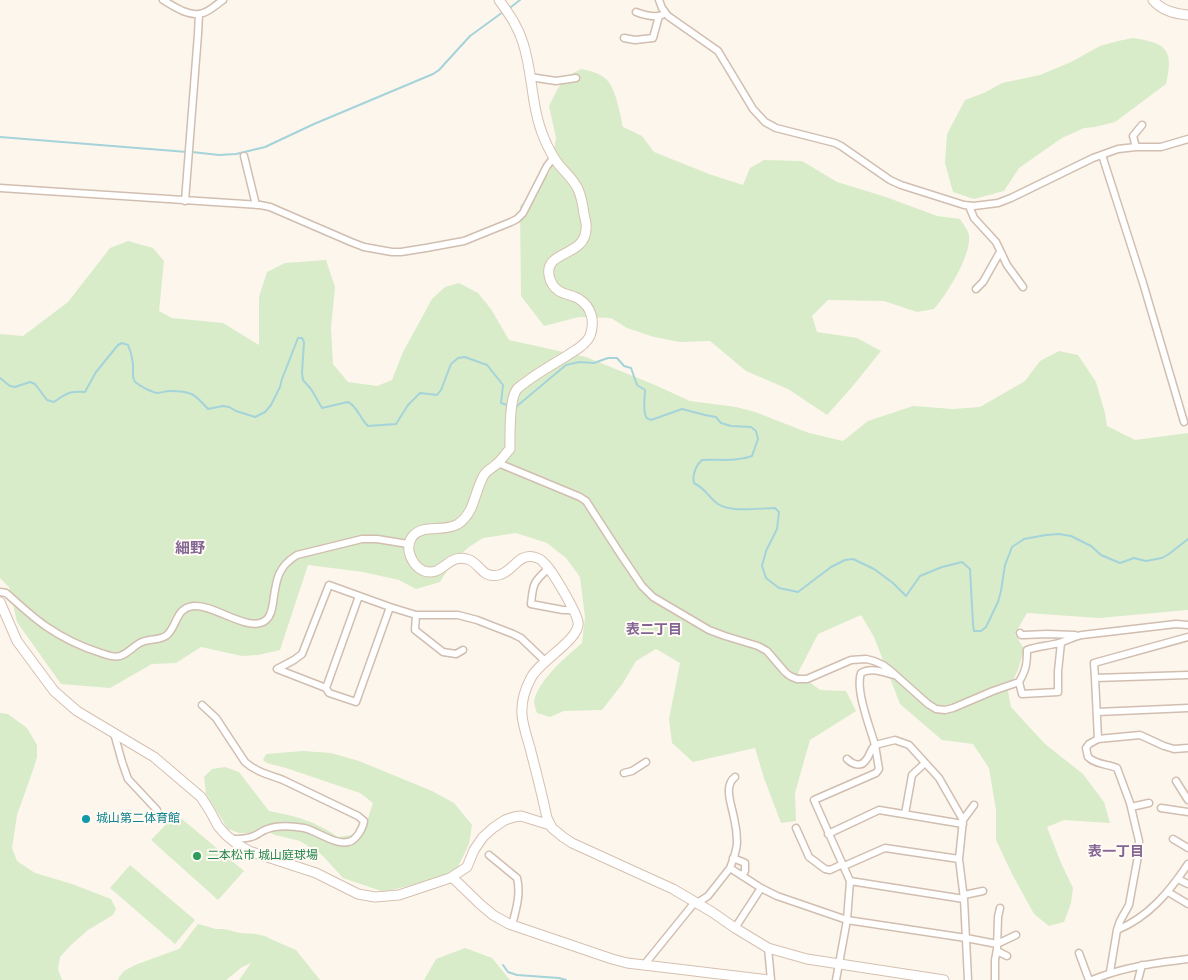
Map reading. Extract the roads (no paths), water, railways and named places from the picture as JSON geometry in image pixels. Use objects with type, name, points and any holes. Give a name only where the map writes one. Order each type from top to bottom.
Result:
[{"type":"street","points":[[163,0],[193,14],[205,13],[223,0]]},
{"type":"street","points":[[177,8],[180,0]]},
{"type":"street","points":[[499,0],[516,25],[524,44],[539,122],[544,137],[554,157],[577,186],[582,200],[586,235],[575,248],[553,260],[549,267],[549,276],[552,284],[559,291],[580,300],[587,306],[592,313],[591,334],[588,340],[580,347],[538,373],[517,389],[514,394],[511,411],[510,448],[498,463],[485,474],[468,515],[455,526],[449,528],[421,530],[414,535],[408,544],[414,565],[426,571],[436,570],[453,559],[463,558],[470,560],[484,573],[491,575],[503,573],[520,559],[533,557],[541,560],[549,568],[573,610],[578,622],[574,636],[545,661],[530,678],[524,694],[522,713],[537,780],[550,825]]},
{"type":"street","points":[[624,38],[635,40],[653,38],[662,15],[660,0]]},
{"type":"street","points":[[1153,0],[1169,11],[1188,15]]},
{"type":"street","points":[[636,12],[643,15],[662,15],[672,19],[718,51],[753,109],[769,125],[835,143],[890,180],[909,188],[968,206],[984,205],[1024,193],[1102,154],[1118,149],[1161,147],[1188,139]]},
{"type":"street","points":[[185,201],[199,14]]},
{"type":"street","points":[[530,77],[556,81],[576,78]]},
{"type":"street","points":[[1136,147],[1133,136],[1142,125]]},
{"type":"street","points":[[1102,154],[1184,422]]},
{"type":"street","points":[[244,156],[256,205]]},
{"type":"street","points":[[0,188],[270,207],[351,242],[392,252],[416,250],[464,241],[511,222],[523,213],[547,166],[554,157]]},
{"type":"street","points":[[968,206],[974,218],[996,242],[1006,265],[1023,287]]},
{"type":"street","points":[[976,289],[983,282],[1000,252]]},
{"type":"street","points":[[498,463],[586,501],[642,586],[653,597],[709,630],[758,646],[767,651],[785,672],[797,679],[807,680],[847,661],[858,659],[874,661],[896,675],[928,704],[936,709],[945,710],[1019,682]]},
{"type":"street","points":[[0,592],[6,593],[46,627],[79,645],[114,657],[121,656],[145,640],[160,639],[166,636],[181,612],[195,606],[206,607],[245,622],[256,624],[267,620],[271,611],[279,573],[289,560],[298,555],[362,539],[377,539],[408,544]]},
{"type":"street","points":[[549,568],[533,585],[531,604],[573,610]]},
{"type":"street","points":[[390,607],[356,702],[329,693],[326,688],[276,669],[302,654],[328,585],[416,615],[458,614],[477,620],[521,638],[545,661]]},
{"type":"street","points":[[326,688],[359,596]]},
{"type":"street","points":[[0,602],[17,640],[54,691],[77,711],[154,758],[200,798],[218,826],[232,840],[249,851],[316,873],[346,889],[366,896],[399,895],[441,882],[452,876],[466,867],[483,836],[505,820],[522,816],[550,825],[572,843],[672,889],[768,948],[807,960],[944,980]]},
{"type":"street","points":[[416,615],[415,630],[443,652],[456,654],[463,650]]},
{"type":"street","points":[[1020,632],[1022,635],[1077,636],[1176,624],[1188,625]]},
{"type":"street","points":[[1062,643],[1058,670],[1058,692],[1022,694],[1019,682],[1027,664],[1027,650],[1062,643],[1077,636]]},
{"type":"street","points":[[1098,739],[1094,663],[1188,637]]},
{"type":"street","points":[[836,980],[847,920],[850,881],[814,800],[876,773],[879,769],[875,745],[860,694],[859,677],[861,673],[870,670],[896,675]]},
{"type":"street","points":[[1095,678],[1188,675]]},
{"type":"street","points":[[202,705],[216,718],[249,766],[358,816],[364,822],[355,839],[350,842],[341,842],[295,827],[267,829],[251,837],[232,840]]},
{"type":"street","points":[[1097,712],[1188,708]]},
{"type":"street","points":[[114,733],[128,779],[158,810]]},
{"type":"street","points":[[1110,972],[1117,930],[1129,904],[1139,841],[1131,807],[1118,768],[1091,760],[1088,757],[1086,748],[1098,739],[1140,735],[1164,746],[1188,748]]},
{"type":"street","points":[[847,759],[854,764],[861,765],[875,745],[895,740],[909,745],[939,778],[963,822]]},
{"type":"street","points":[[624,774],[646,762]]},
{"type":"street","points":[[904,814],[912,775],[925,763]]},
{"type":"street","points":[[644,965],[696,903],[708,896],[730,868],[736,846],[736,831],[735,819],[729,798],[730,784],[736,777]]},
{"type":"street","points":[[1176,781],[1188,800]]},
{"type":"street","points":[[1131,807],[1148,803]]},
{"type":"street","points":[[968,980],[964,897],[959,859],[963,822],[974,805]]},
{"type":"street","points":[[1161,808],[1188,812]]},
{"type":"street","points":[[828,834],[879,810],[963,822]]},
{"type":"street","points":[[796,828],[809,857],[825,870],[830,870],[885,848],[959,859]]},
{"type":"street","points":[[1173,839],[1188,848]]},
{"type":"street","points":[[488,855],[517,878],[519,888],[518,903],[512,925]]},
{"type":"street","points":[[733,858],[745,863],[745,871],[742,876]]},
{"type":"street","points":[[1117,930],[1141,916],[1168,892],[1188,864]]},
{"type":"street","points":[[730,868],[777,896],[847,920],[997,944],[1016,935]]},
{"type":"street","points":[[452,876],[487,910],[502,921],[626,963],[770,980],[768,948]]},
{"type":"street","points":[[1178,878],[1188,884]]},
{"type":"street","points":[[850,881],[964,897],[983,891]]},
{"type":"street","points":[[734,928],[761,888]]},
{"type":"street","points":[[1168,892],[1188,904]]},
{"type":"street","points":[[995,980],[1000,908]]},
{"type":"street","points":[[997,951],[1007,956]]},
{"type":"street","points":[[1079,953],[1090,980],[1110,972],[1187,958]]},
{"type":"street","points":[[1138,980],[1142,965]]},
{"type":"waterway","points":[[511,7],[520,0]]},
{"type":"waterway","points":[[192,152],[219,155],[236,154],[265,147],[314,124],[433,74],[439,70],[470,36],[503,12]]},
{"type":"waterway","points":[[0,137],[187,152]]},
{"type":"waterway","points":[[0,378],[10,386],[15,387],[30,382],[35,384],[47,400],[54,402],[68,393],[85,392],[96,372],[118,345],[122,343],[128,345],[131,353],[135,382],[143,387],[157,393],[169,391],[187,392],[199,399],[208,409],[223,406],[229,407],[255,417],[265,412],[271,405],[280,387],[298,338],[302,338],[304,342],[303,380],[311,389],[322,408],[348,402],[368,426],[396,424],[408,405],[420,393],[437,395],[441,390],[451,364],[458,358],[465,357],[487,365],[503,385],[501,403],[507,405]]},
{"type":"waterway","points":[[517,406],[566,365],[579,362],[594,363],[608,358],[617,358],[624,366],[631,368],[637,385],[645,390],[644,409],[645,416],[648,419],[651,420],[682,409],[716,417],[721,423],[731,426],[751,427],[756,431],[758,439],[752,456],[734,460],[702,460],[695,470],[694,483],[702,488],[715,502],[724,507],[738,509],[775,508],[779,512],[777,529],[766,551],[762,566],[766,578],[779,588],[798,592],[831,567],[845,560],[853,559],[874,569],[893,583],[906,596],[920,576],[942,567],[962,562],[970,569],[974,631],[981,631],[986,627],[998,602],[1005,565],[1012,547],[1024,539],[1059,534],[1071,536],[1091,546],[1101,555],[1120,563],[1134,558],[1146,561],[1162,558],[1188,539]]},
{"type":"waterway","points":[[503,965],[508,972],[517,975],[566,980]]},
{"type":"place","name":"城山第二体育館","points":[[86,819]]},
{"type":"place","name":"二本松市 城山庭球場","points":[[197,856]]},
{"type":"district","name":"細野","points":[[190,549]]},
{"type":"district","name":"表二丁目","points":[[654,630]]},
{"type":"district","name":"表一丁目","points":[[1116,852]]}]
